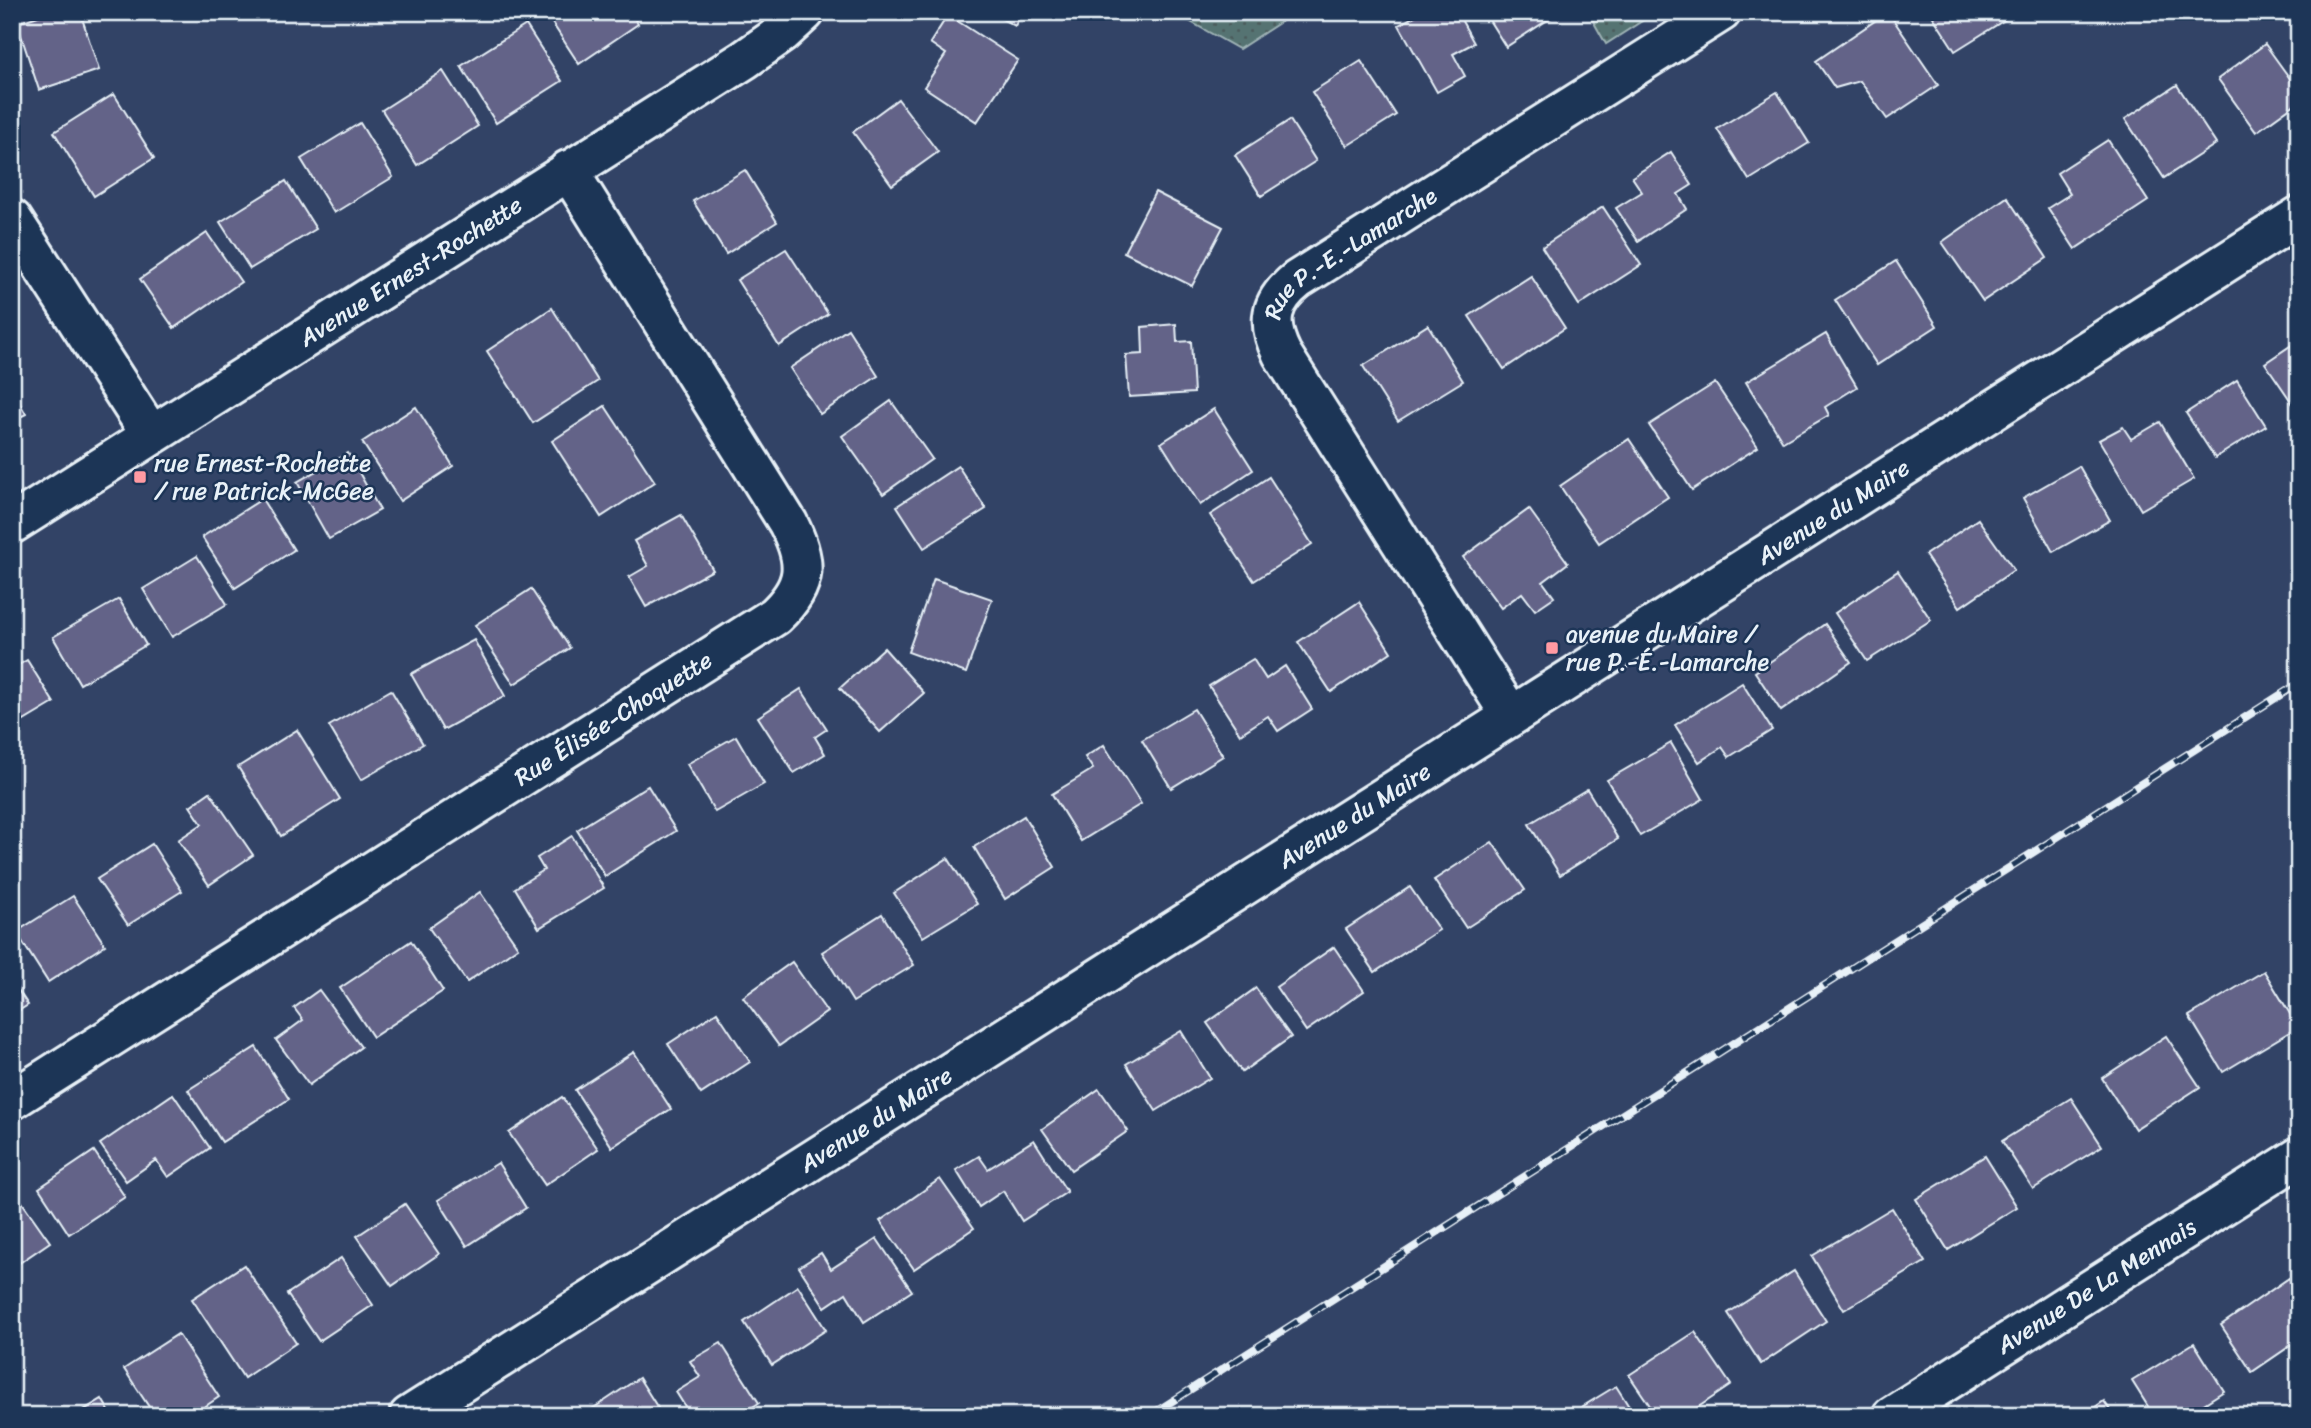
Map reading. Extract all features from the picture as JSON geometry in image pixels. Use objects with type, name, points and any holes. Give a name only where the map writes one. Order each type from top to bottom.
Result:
[{"type":"street","name":"Avenue Ernest-Rochette","points":[[12,524],[753,54],[805,12]]},
{"type":"street","name":"Rue P.-E.-Lamarche","points":[[1511,716],[1282,354],[1275,341],[1272,314],[1285,290],[1297,280],[1721,12]]},
{"type":"street","name":"Rue Élisée-Choquette","points":[[12,1100],[775,616],[797,589],[802,573],[802,557],[788,523],[568,170]]},
{"type":"street","name":"Avenue du Maire","points":[[409,1416],[2299,216]]},
{"type":"street","points":[[12,219],[151,435]]},
{"type":"street","name":"Avenue De La Mennais","points":[[1892,1416],[2299,1157]]},
{"type":"green space","points":[[1173,12],[1296,12],[1239,49]]},
{"type":"green space","points":[[1588,12],[1656,12],[1606,44]]},
{"type":"building","points":[[50,12],[80,12],[99,70],[39,90],[17,23]]},
{"type":"building","points":[[545,12],[630,12],[638,24],[579,64]]},
{"type":"building","points":[[989,12],[1022,12],[1015,26]]},
{"type":"building","points":[[1422,12],[1457,12],[1474,43],[1453,54],[1465,76],[1437,92],[1399,25]]},
{"type":"building","points":[[1484,12],[1560,12],[1506,47]]},
{"type":"building","points":[[1888,12],[1938,85],[1887,119],[1860,81],[1835,88],[1816,61]]},
{"type":"building","points":[[1930,12],[2012,12],[2014,14],[1955,51]]},
{"type":"building","points":[[948,15],[1018,60],[977,122],[924,87],[946,54],[930,43]]},
{"type":"building","points":[[526,25],[562,81],[496,123],[461,66]]},
{"type":"building","points":[[2265,44],[2299,91],[2299,101],[2256,132],[2218,79]]},
{"type":"building","points":[[1361,61],[1396,115],[1347,146],[1312,92]]},
{"type":"building","points":[[443,71],[478,126],[417,165],[382,110]]},
{"type":"building","points":[[2177,85],[2216,144],[2164,178],[2125,119]]},
{"type":"building","points":[[1777,92],[1809,143],[1749,180],[1717,129]]},
{"type":"building","points":[[114,94],[154,158],[94,196],[54,132]]},
{"type":"building","points":[[898,99],[938,152],[892,185],[853,132]]},
{"type":"building","points":[[1290,120],[1316,161],[1261,196],[1235,155]]},
{"type":"building","points":[[360,123],[393,177],[334,213],[301,159]]},
{"type":"building","points":[[2108,140],[2148,201],[2075,249],[2048,208],[2070,194],[2057,173]]},
{"type":"building","points":[[1671,152],[1692,185],[1678,194],[1687,209],[1638,241],[1616,208],[1642,192],[1632,177]]},
{"type":"building","points":[[745,170],[777,222],[726,254],[693,201]]},
{"type":"building","points":[[286,181],[316,229],[250,269],[220,222]]},
{"type":"building","points":[[1155,192],[1223,227],[1192,286],[1124,252]]},
{"type":"building","points":[[2007,197],[2047,258],[1983,301],[1942,242]]},
{"type":"building","points":[[1603,207],[1641,265],[1579,305],[1542,247]]},
{"type":"building","points":[[207,233],[241,282],[174,328],[140,279]]},
{"type":"building","points":[[786,249],[828,314],[779,346],[737,280]]},
{"type":"building","points":[[1896,261],[1937,326],[1877,365],[1835,300]]},
{"type":"building","points":[[1531,276],[1565,328],[1504,369],[1469,316]]},
{"type":"building","points":[[552,308],[598,381],[533,423],[487,351]]},
{"type":"building","points":[[1176,324],[1177,342],[1191,341],[1194,393],[1129,397],[1126,355],[1143,354],[1142,327]]},
{"type":"building","points":[[1428,325],[1463,381],[1398,421],[1363,366]]},
{"type":"building","points":[[848,329],[878,376],[820,414],[790,368]]},
{"type":"building","points":[[1826,334],[1857,387],[1825,407],[1829,415],[1783,442],[1746,382]]},
{"type":"building","points":[[2299,340],[2299,413],[2265,363]]},
{"type":"building","points":[[2237,380],[2266,426],[2215,458],[2186,413]]},
{"type":"building","points":[[1715,383],[1758,447],[1692,490],[1649,425]]},
{"type":"building","points":[[12,390],[26,414],[12,421]]},
{"type":"building","points":[[891,401],[932,459],[883,494],[842,436]]},
{"type":"building","points":[[605,406],[655,482],[601,517],[552,441]]},
{"type":"building","points":[[416,407],[453,466],[400,501],[362,442]]},
{"type":"building","points":[[1214,409],[1253,470],[1200,505],[1161,443]]},
{"type":"building","points":[[2160,422],[2194,479],[2141,510],[2099,440],[2123,427],[2131,439]]},
{"type":"building","points":[[1629,439],[1668,497],[1599,543],[1560,486]]},
{"type":"building","points":[[348,453],[380,510],[329,539],[297,482]]},
{"type":"building","points":[[958,466],[986,509],[924,548],[897,506]]},
{"type":"building","points":[[2079,466],[2110,520],[2053,552],[2023,498]]},
{"type":"building","points":[[1269,477],[1312,544],[1254,581],[1210,515]]},
{"type":"building","points":[[262,499],[294,550],[235,588],[202,537]]},
{"type":"building","points":[[1529,509],[1568,563],[1543,582],[1554,597],[1535,610],[1522,593],[1501,608],[1463,557]]},
{"type":"building","points":[[681,515],[713,570],[646,607],[629,577],[648,566],[634,541]]},
{"type":"building","points":[[1978,519],[2014,570],[1960,607],[1925,555]]},
{"type":"building","points":[[197,556],[227,604],[172,637],[143,589]]},
{"type":"building","points":[[1898,571],[1931,620],[1867,661],[1835,613]]},
{"type":"building","points":[[934,579],[992,599],[966,673],[908,652]]},
{"type":"building","points":[[531,589],[570,648],[514,684],[475,625]]},
{"type":"building","points":[[119,599],[146,645],[80,684],[53,637]]},
{"type":"building","points":[[1359,602],[1391,652],[1331,692],[1298,642]]},
{"type":"building","points":[[1825,624],[1851,662],[1781,711],[1755,672]]},
{"type":"building","points":[[474,640],[505,696],[443,730],[411,674]]},
{"type":"building","points":[[884,648],[924,693],[880,732],[840,688]]},
{"type":"building","points":[[1253,659],[1266,679],[1285,666],[1312,709],[1278,731],[1268,716],[1240,734],[1209,686]]},
{"type":"building","points":[[27,660],[54,703],[12,728],[12,669]]},
{"type":"building","points":[[1742,683],[1772,730],[1729,757],[1722,747],[1699,762],[1675,725]]},
{"type":"building","points":[[801,689],[827,729],[815,737],[825,754],[794,773],[758,717]]},
{"type":"building","points":[[391,690],[423,744],[361,780],[329,726]]},
{"type":"building","points":[[1194,709],[1223,756],[1171,788],[1142,740]]},
{"type":"building","points":[[297,730],[340,799],[281,836],[238,767]]},
{"type":"building","points":[[736,736],[764,784],[715,812],[687,764]]},
{"type":"building","points":[[1671,743],[1703,799],[1640,836],[1607,780]]},
{"type":"building","points":[[1104,745],[1141,804],[1081,841],[1052,794],[1093,769],[1085,757]]},
{"type":"building","points":[[648,786],[676,831],[605,876],[577,830]]},
{"type":"building","points":[[1587,789],[1618,839],[1560,875],[1529,824]]},
{"type":"building","points":[[210,792],[253,855],[209,885],[178,840],[202,824],[190,806]]},
{"type":"building","points":[[1024,816],[1055,867],[1005,899],[974,847]]},
{"type":"building","points":[[572,836],[604,888],[539,928],[515,888],[544,870],[537,858]]},
{"type":"building","points":[[1492,842],[1525,890],[1466,928],[1434,880]]},
{"type":"building","points":[[152,844],[182,891],[128,925],[97,879]]},
{"type":"building","points":[[948,858],[977,904],[923,937],[894,893]]},
{"type":"building","points":[[1410,887],[1439,930],[1375,972],[1346,929]]},
{"type":"building","points":[[480,892],[518,947],[467,982],[429,928]]},
{"type":"building","points":[[73,896],[105,945],[48,982],[16,932]]},
{"type":"building","points":[[882,914],[914,965],[853,1002],[822,952]]},
{"type":"building","points":[[411,941],[443,991],[373,1037],[340,988]]},
{"type":"building","points":[[1334,947],[1364,991],[1306,1031],[1276,987]]},
{"type":"building","points":[[792,962],[827,1012],[779,1046],[743,997]]},
{"type":"building","points":[[2264,971],[2298,1027],[2223,1072],[2189,1016]]},
{"type":"building","points":[[12,981],[28,1005],[12,1015]]},
{"type":"building","points":[[1256,988],[1291,1037],[1242,1072],[1207,1023]]},
{"type":"building","points":[[319,990],[361,1047],[309,1085],[276,1040],[303,1020],[294,1008]]},
{"type":"building","points":[[717,1012],[750,1062],[701,1094],[668,1044]]},
{"type":"building","points":[[1181,1031],[1210,1078],[1156,1111],[1126,1064]]},
{"type":"building","points":[[2166,1036],[2200,1087],[2135,1129],[2102,1078]]},
{"type":"building","points":[[256,1047],[289,1099],[222,1142],[188,1090]]},
{"type":"building","points":[[634,1052],[671,1109],[612,1147],[575,1090]]},
{"type":"building","points":[[1099,1089],[1128,1131],[1071,1170],[1042,1129]]},
{"type":"building","points":[[173,1094],[210,1148],[168,1177],[156,1160],[126,1181],[100,1144]]},
{"type":"building","points":[[562,1097],[598,1149],[545,1185],[509,1133]]},
{"type":"building","points":[[2071,1098],[2102,1146],[2033,1189],[2002,1141]]},
{"type":"building","points":[[1034,1140],[1067,1192],[1022,1221],[1003,1191],[979,1207],[956,1170],[979,1156],[988,1169]]},
{"type":"building","points":[[94,1151],[125,1197],[69,1234],[39,1188]]},
{"type":"building","points":[[1985,1156],[2017,1207],[1948,1250],[1916,1199]]},
{"type":"building","points":[[498,1163],[526,1208],[467,1246],[438,1200]]},
{"type":"building","points":[[940,1179],[974,1228],[914,1269],[880,1221]]},
{"type":"building","points":[[12,1188],[50,1242],[12,1268]]},
{"type":"building","points":[[405,1204],[439,1254],[392,1286],[357,1236]]},
{"type":"building","points":[[1892,1208],[1925,1262],[1844,1310],[1812,1256]]},
{"type":"building","points":[[877,1239],[912,1291],[864,1322],[846,1293],[825,1307],[799,1267],[821,1253],[831,1269]]},
{"type":"building","points":[[341,1258],[373,1305],[319,1341],[287,1294]]},
{"type":"building","points":[[244,1265],[296,1343],[244,1378],[192,1299]]},
{"type":"building","points":[[1794,1271],[1826,1321],[1761,1364],[1728,1313]]},
{"type":"building","points":[[2289,1278],[2299,1293],[2299,1340],[2252,1372],[2221,1325]]},
{"type":"building","points":[[798,1286],[826,1330],[772,1365],[744,1322]]},
{"type":"building","points":[[1695,1332],[1731,1385],[1685,1416],[1657,1416],[1629,1375]]},
{"type":"building","points":[[178,1334],[219,1397],[191,1416],[155,1416],[124,1369]]},
{"type":"building","points":[[721,1343],[759,1403],[738,1416],[691,1416],[676,1392],[700,1377],[690,1361]]},
{"type":"building","points":[[2194,1343],[2224,1391],[2185,1416],[2154,1416],[2132,1381]]},
{"type":"building","points":[[639,1378],[663,1416],[581,1416],[606,1400]]},
{"type":"building","points":[[1616,1386],[1635,1416],[1567,1416]]},
{"type":"building","points":[[102,1399],[112,1416],[74,1416]]},
{"type":"building","points":[[2104,1401],[2114,1416],[2082,1416]]},
{"type":"railway","points":[[1149,1416],[2299,683]]},
{"type":"place","name":"rue Ernest-Rochette / rue Patrick-McGee","points":[[140,477]]},
{"type":"place","name":"avenue du Maire / rue P.-É.-Lamarche","points":[[1552,648]]}]
